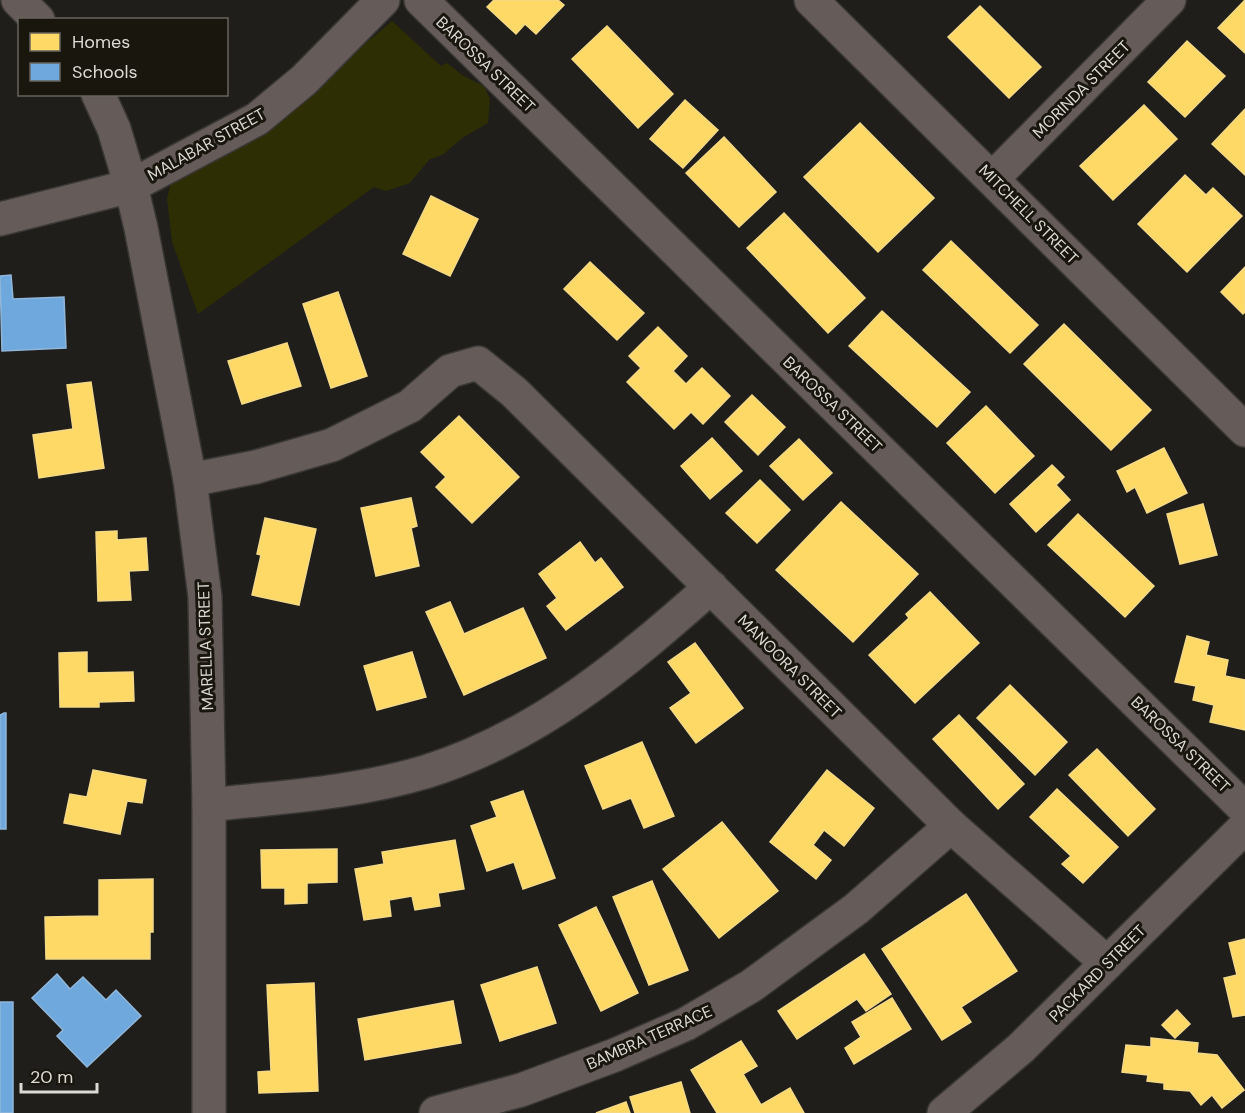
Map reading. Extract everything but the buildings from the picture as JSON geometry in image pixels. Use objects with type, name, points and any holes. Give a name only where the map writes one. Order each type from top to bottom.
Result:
[{"type":"street","points":[[18,0],[36,18]]},
{"type":"street","name":"MALABAR STREET","points":[[0,219],[131,186],[257,119],[304,80],[383,0]]},
{"type":"street","name":"BAROSSA STREET","points":[[421,0],[1245,809]]},
{"type":"street","name":"MITCHELL STREET","points":[[811,0],[1245,430]]},
{"type":"street","name":"MORINDA STREET","points":[[993,178],[1169,0]]},
{"type":"street","name":"MARELLA STREET","points":[[99,96],[114,129],[131,186],[190,480],[205,597],[209,805],[209,1113]]},
{"type":"street","name":"MANOORA STREET","points":[[190,480],[256,467],[332,445],[410,406],[450,371],[478,363],[514,392],[951,826],[1107,963]]},
{"type":"street","points":[[209,805],[345,791],[425,772],[496,744],[565,705],[642,648],[711,587]]},
{"type":"street","name":"BAMBRA TERRACE","points":[[436,1113],[521,1090],[615,1055],[686,1024],[751,986],[856,909],[951,826]]},
{"type":"street","name":"PACKARD STREET","points":[[944,1113],[1021,1048],[1245,827]]},
{"type":"shaded area","points":[[392,21],[441,66],[447,63],[462,75],[484,86],[490,99],[488,123],[462,138],[444,154],[429,160],[410,183],[386,191],[374,187],[198,314],[172,242],[167,199],[172,178],[262,131]]}]
